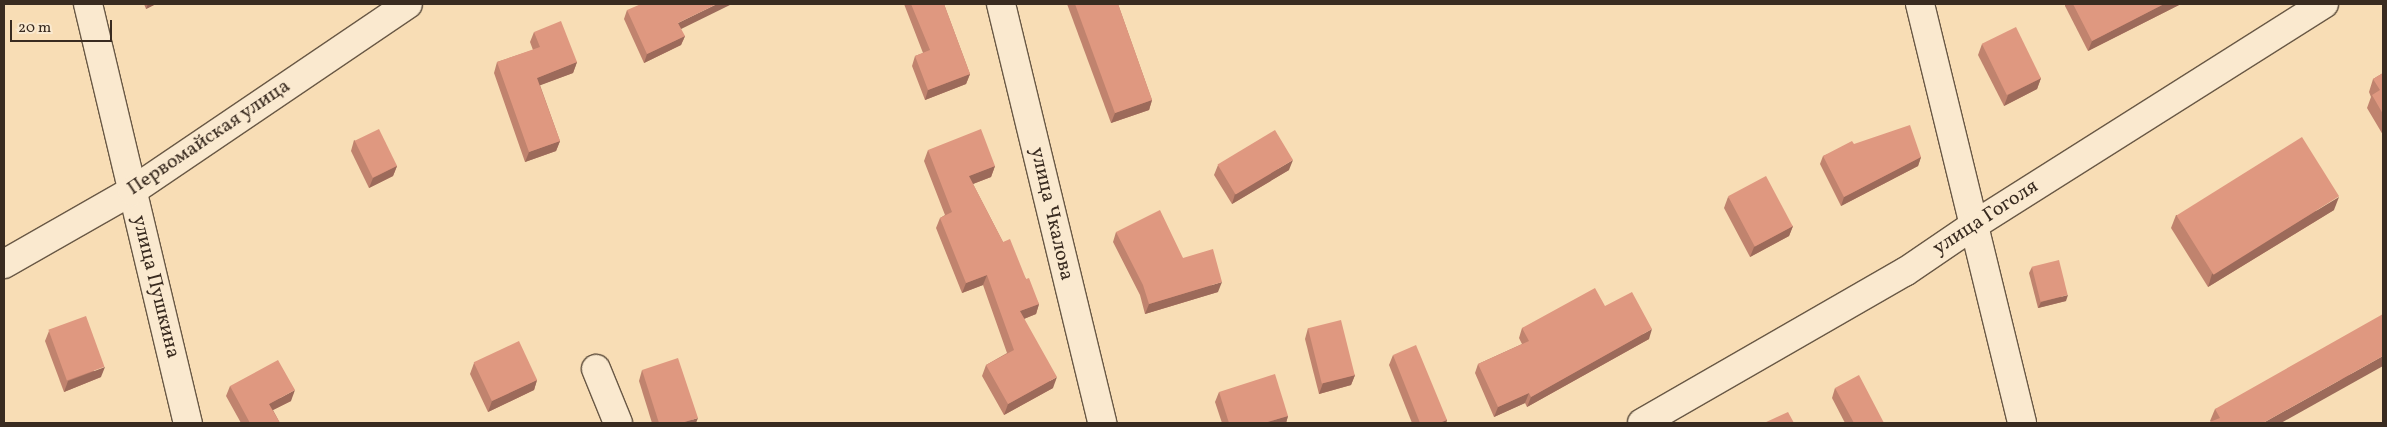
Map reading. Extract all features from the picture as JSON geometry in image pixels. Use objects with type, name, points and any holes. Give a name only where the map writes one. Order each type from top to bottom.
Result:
[{"type":"street","name":"улица Пушкина","points":[[88,4],[188,423]]},
{"type":"street","name":"Первомайская улица","points":[[4,264],[132,190],[408,4]]},
{"type":"street","name":"улица Чкалова","points":[[1001,4],[1102,423]]},
{"type":"street","points":[[1920,4],[2022,423]]},
{"type":"street","name":"улица Гоголя","points":[[1642,423],[1905,272],[1974,225],[2324,4]]},
{"type":"street","points":[[596,369],[618,423]]},
{"type":"building","points":[[641,4],[717,4],[678,23],[685,36],[647,54],[627,10]]},
{"type":"building","points":[[911,4],[944,4],[970,74],[928,90],[915,56],[930,50]]},
{"type":"building","points":[[1075,4],[1118,4],[1152,100],[1115,113]]},
{"type":"building","points":[[2073,4],[2164,4],[2092,41]]},
{"type":"building","points":[[561,21],[577,62],[537,78],[560,141],[529,152],[497,62],[540,47],[534,32]]},
{"type":"building","points":[[2016,27],[2041,78],[2007,95],[1982,44]]},
{"type":"building","points":[[2383,73],[2383,114],[2372,95],[2380,90],[2373,79]]},
{"type":"building","points":[[1910,125],[1921,157],[1844,197],[1823,156],[1852,141],[1854,144]]},
{"type":"building","points":[[379,129],[397,166],[373,178],[355,141]]},
{"type":"building","points":[[981,129],[995,166],[969,176],[1003,242],[1010,239],[1026,279],[1029,278],[1039,304],[1020,311],[1057,377],[1008,404],[986,365],[1014,350],[987,275],[966,283],[940,218],[952,212],[928,150]]},
{"type":"building","points":[[1275,130],[1293,160],[1236,195],[1218,165]]},
{"type":"building","points":[[2302,137],[2339,196],[2214,275],[2176,215]]},
{"type":"building","points":[[1766,176],[1793,226],[1755,247],[1728,196]]},
{"type":"building","points":[[1160,210],[1183,258],[1213,249],[1222,282],[1149,304],[1143,285],[1116,232]]},
{"type":"building","points":[[2059,260],[2068,295],[2041,302],[2032,267]]},
{"type":"building","points":[[1595,288],[1605,306],[1632,292],[1652,329],[1531,397],[1529,393],[1498,407],[1478,364],[1529,341],[1522,328]]},
{"type":"building","points":[[2383,314],[2383,356],[2263,423],[2207,423],[2220,418],[2215,409]]},
{"type":"building","points":[[86,316],[104,367],[67,380],[48,330]]},
{"type":"building","points":[[1341,320],[1355,375],[1322,384],[1308,328]]},
{"type":"building","points":[[519,341],[537,380],[492,401],[474,362]]},
{"type":"building","points":[[1416,345],[1447,420],[1439,423],[1420,423],[1393,355]]},
{"type":"building","points":[[678,358],[698,418],[681,423],[659,423],[642,370]]},
{"type":"building","points":[[278,360],[295,390],[269,404],[280,423],[250,423],[230,386]]},
{"type":"building","points":[[1275,374],[1288,416],[1264,423],[1229,423],[1219,392]]},
{"type":"building","points":[[1859,375],[1884,423],[1854,423],[1835,388]]},
{"type":"building","points":[[1788,412],[1794,423],[1764,423]]}]
